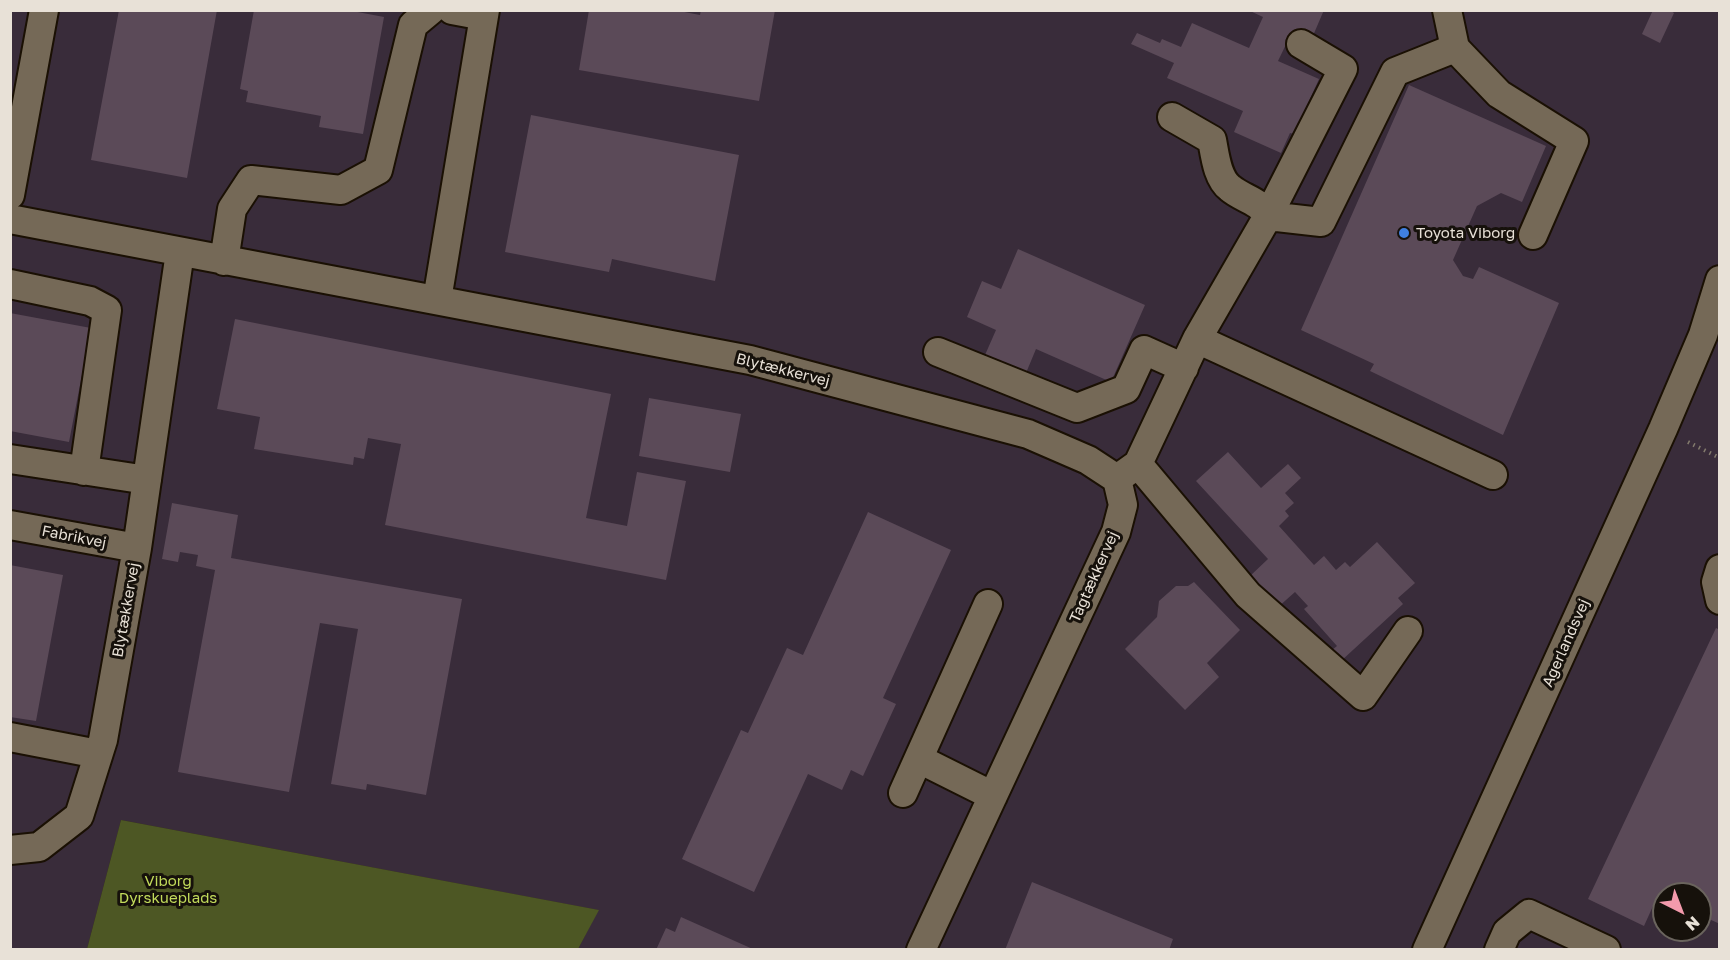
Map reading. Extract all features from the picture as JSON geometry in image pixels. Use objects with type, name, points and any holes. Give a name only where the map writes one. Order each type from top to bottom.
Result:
[{"type":"street","points":[[10,195],[44,10]]},
{"type":"street","points":[[224,261],[232,209],[251,180],[342,190],[378,170],[413,25],[431,10]]},
{"type":"street","points":[[437,300],[485,13],[452,10]]},
{"type":"street","points":[[1447,10],[1455,48],[1499,94],[1574,141],[1533,235]]},
{"type":"street","points":[[1127,471],[1184,368],[1197,339],[1268,216],[1343,69],[1301,44]]},
{"type":"street","points":[[1268,216],[1321,222],[1395,72],[1455,48]]},
{"type":"street","points":[[1172,117],[1212,140],[1217,167],[1228,188],[1263,206],[1268,216]]},
{"type":"street","name":"Blytækkervej","points":[[10,219],[750,360],[1028,434],[1088,460],[1127,471],[1248,595],[1363,696],[1408,632]]},
{"type":"street","name":"Blytækkervej","points":[[10,850],[39,847],[79,816],[100,747],[137,548],[180,252]]},
{"type":"street","name":"Agerlandsvej","points":[[1427,950],[1663,429],[1703,335],[1719,279]]},
{"type":"street","points":[[10,284],[90,301],[107,310],[84,471]]},
{"type":"street","name":"Agerlandsvej","points":[[1703,335],[1719,308]]},
{"type":"street","points":[[1197,339],[1492,475]]},
{"type":"street","points":[[938,352],[1077,408],[1126,389],[1144,350],[1184,368]]},
{"type":"street","points":[[1028,434],[1041,393]]},
{"type":"street","points":[[10,459],[147,480]]},
{"type":"street","name":"Tagtækkervej","points":[[921,950],[1116,532],[1123,505],[1127,471]]},
{"type":"street","name":"Fabrikvej","points":[[10,525],[137,548]]},
{"type":"street","points":[[1719,569],[1716,582],[1719,600]]},
{"type":"street","points":[[903,793],[988,604]]},
{"type":"street","points":[[10,737],[100,747]]},
{"type":"street","points":[[919,759],[993,796]]},
{"type":"street","points":[[1499,950],[1507,932],[1529,914],[1606,950]]},
{"type":"shaded area","points":[[10,11],[1719,11],[1719,949],[578,949],[598,910],[121,820],[87,949],[11,949]]},
{"type":"green space","name":"Viborg Dyrskueplads","points":[[121,820],[599,910],[578,949],[87,949]]},
{"type":"building","points":[[119,10],[217,10],[187,178],[91,160]]},
{"type":"building","points":[[254,10],[347,10],[384,17],[363,134],[319,127],[321,116],[246,102],[248,91],[240,89]]},
{"type":"building","points":[[589,10],[674,10],[700,15],[701,10],[775,10],[759,101],[579,70]]},
{"type":"building","points":[[1248,10],[1324,10],[1312,38],[1293,30],[1278,61],[1319,79],[1294,134],[1290,133],[1281,153],[1234,132],[1243,111],[1167,78],[1174,63],[1131,44],[1137,33],[1160,43],[1162,39],[1181,47],[1192,23],[1249,48],[1263,17]]},
{"type":"building","points":[[1653,10],[1670,10],[1674,13],[1660,43],[1642,34]]},
{"type":"building","name":"Toyota Viborg","points":[[1409,85],[1546,146],[1522,202],[1501,193],[1477,206],[1453,260],[1463,276],[1473,279],[1479,267],[1559,303],[1503,435],[1370,371],[1374,364],[1301,330]]},
{"type":"building","points":[[531,115],[739,155],[715,281],[612,259],[609,272],[505,252]]},
{"type":"building","points":[[1018,249],[1145,305],[1111,382],[1036,349],[1026,373],[985,355],[996,330],[967,317],[982,281],[1001,289]]},
{"type":"building","points":[[10,313],[91,328],[69,442],[10,431]]},
{"type":"building","points":[[235,319],[611,394],[586,518],[627,526],[637,472],[686,481],[666,580],[385,525],[401,444],[368,438],[364,459],[354,457],[353,465],[254,449],[260,417],[217,409]]},
{"type":"building","points":[[649,398],[741,414],[730,472],[639,456]]},
{"type":"building","points":[[1228,452],[1261,488],[1288,464],[1301,478],[1285,493],[1294,503],[1285,511],[1289,516],[1279,526],[1314,565],[1324,556],[1336,570],[1345,562],[1350,567],[1377,542],[1415,583],[1398,598],[1403,604],[1341,661],[1332,650],[1337,646],[1304,609],[1308,606],[1295,592],[1277,608],[1249,577],[1268,559],[1196,481]]},
{"type":"building","points":[[172,503],[238,515],[231,558],[462,599],[426,795],[367,784],[366,790],[331,784],[358,629],[320,623],[289,792],[178,772],[215,570],[196,566],[198,555],[180,552],[178,562],[162,559]]},
{"type":"building","points":[[868,512],[951,550],[883,698],[896,704],[863,776],[851,770],[842,790],[808,774],[754,892],[682,859],[741,730],[748,733],[787,648],[803,655]]},
{"type":"building","points":[[10,565],[63,575],[36,721],[10,717]]},
{"type":"building","points":[[1194,582],[1240,630],[1207,663],[1219,677],[1185,710],[1125,649],[1157,617],[1159,601],[1176,586],[1188,586]]},
{"type":"building","points":[[1716,628],[1720,630],[1720,924],[1712,920],[1712,882],[1652,882],[1652,908],[1644,926],[1588,899]]},
{"type":"building","points":[[1032,882],[1173,939],[1169,950],[1005,950]]},
{"type":"building","points":[[681,917],[755,950],[656,950],[666,928],[675,932]]},
{"type":"place","name":"Toyota Viborg","points":[[1404,233]]}]
